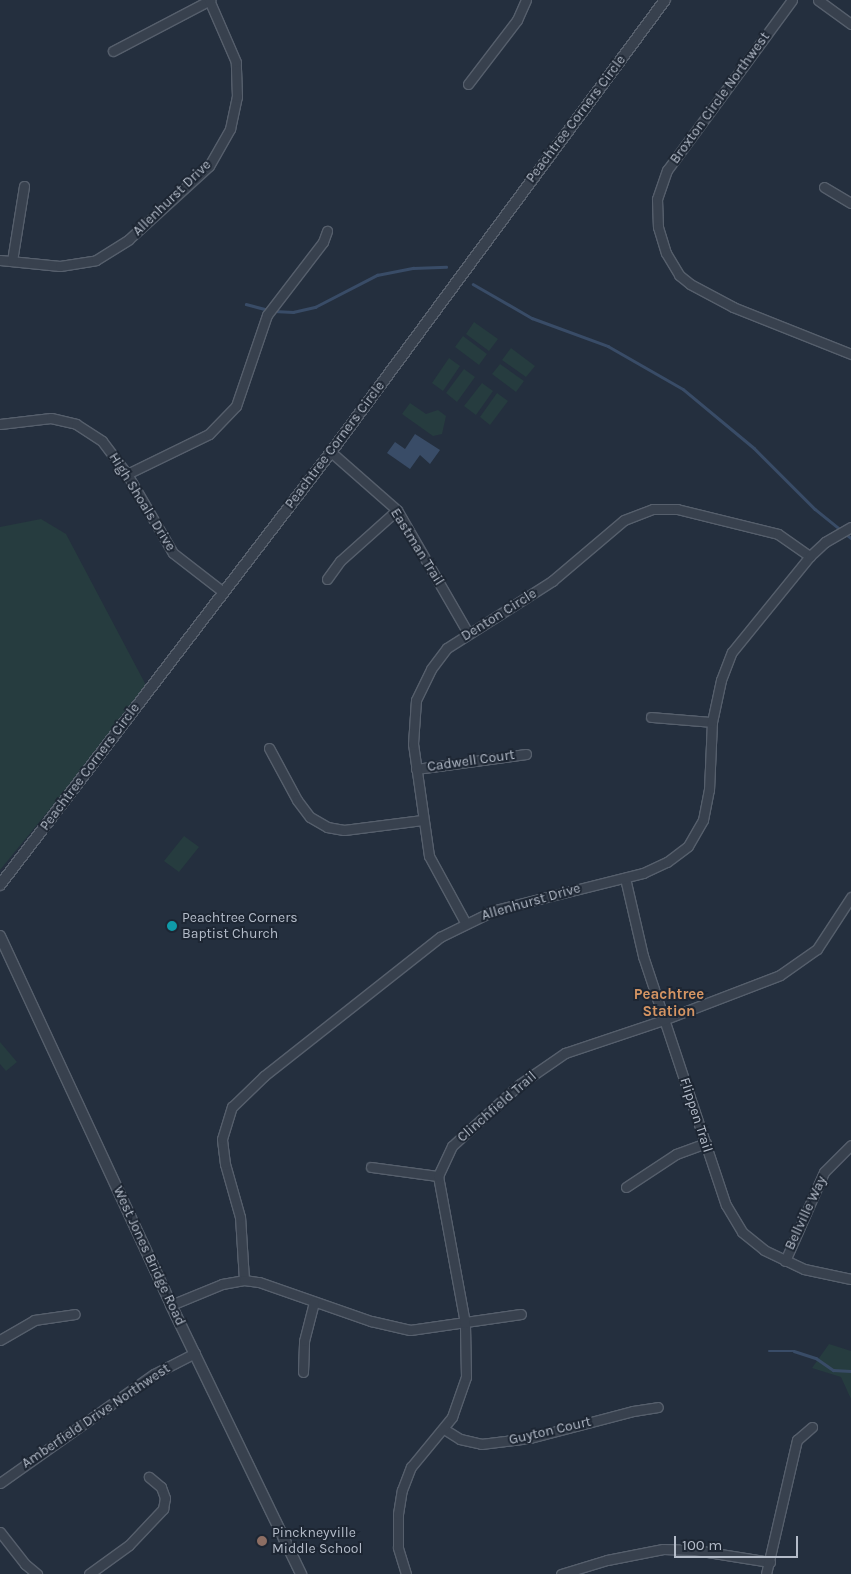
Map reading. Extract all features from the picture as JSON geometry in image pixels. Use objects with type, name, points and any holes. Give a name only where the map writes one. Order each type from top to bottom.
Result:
[{"type":"street","points":[[113,51],[210,0]]},
{"type":"street","name":"Allenhurst Drive","points":[[0,260],[60,266],[96,260],[129,239],[209,166],[230,129],[237,98],[236,62],[210,0]]},
{"type":"street","points":[[468,84],[517,20],[526,0]]},
{"type":"street","name":"Peachtree Corners Circle","points":[[0,886],[222,591],[331,452],[665,0]]},
{"type":"street","name":"Broxton Circle Northwest","points":[[792,0],[666,170],[657,199],[658,226],[666,253],[679,275],[690,284],[733,307],[851,354]]},
{"type":"street","points":[[818,0],[851,24]]},
{"type":"street","points":[[12,261],[24,186]]},
{"type":"street","points":[[824,187],[851,203]]},
{"type":"street","points":[[127,474],[209,434],[236,406],[267,315],[323,242],[328,231]]},
{"type":"street","name":"High Shoals Drive","points":[[0,424],[51,418],[76,424],[102,441],[127,474],[173,553],[222,591]]},
{"type":"street","name":"Eastman Trail","points":[[331,452],[396,510],[468,633]]},
{"type":"street","name":"Denton Circle","points":[[465,922],[429,856],[422,820],[412,722],[416,700],[431,669],[447,648],[552,581],[624,520],[653,509],[677,509],[778,534],[810,556]]},
{"type":"street","points":[[327,579],[340,561],[396,510]]},
{"type":"street","name":"Allenhurst Drive","points":[[244,1280],[240,1217],[225,1164],[222,1139],[232,1107],[264,1076],[440,936],[465,922],[516,904],[625,878],[667,862],[688,846],[703,820],[709,790],[712,722],[721,680],[732,652],[810,556],[824,542],[851,527]]},
{"type":"street","points":[[651,717],[712,722]]},
{"type":"street","points":[[269,748],[297,800],[310,817],[328,827],[344,830],[422,820]]},
{"type":"street","name":"Cadwell Court","points":[[416,769],[526,754]]},
{"type":"street","name":"Flippen Trail","points":[[625,878],[643,956],[726,1205],[742,1232],[764,1250],[804,1269],[851,1279]]},
{"type":"street","name":"Clinchfield Trail","points":[[438,1176],[452,1146],[520,1084],[558,1058],[603,1039],[663,1020],[780,975],[817,949],[851,897]]},
{"type":"street","name":"West Jones Bridge Road","points":[[0,936],[171,1305],[302,1574]]},
{"type":"street","points":[[0,944],[9,952]]},
{"type":"street","points":[[626,1187],[676,1154],[706,1143]]},
{"type":"street","name":"Bellville Way","points":[[784,1261],[824,1172],[851,1145]]},
{"type":"street","points":[[371,1167],[438,1176],[465,1323],[466,1377],[459,1400],[444,1429],[411,1467],[402,1490],[398,1514],[398,1547],[406,1574]]},
{"type":"street","points":[[171,1305],[222,1284],[244,1280],[259,1282],[341,1311],[410,1330],[520,1314]]},
{"type":"street","points":[[303,1372],[304,1341],[314,1302]]},
{"type":"street","points":[[0,1340],[34,1320],[76,1314]]},
{"type":"street","name":"Amberfield Drive Northwest","points":[[0,1483],[154,1374],[194,1353]]},
{"type":"street","name":"Guyton Court","points":[[444,1429],[460,1439],[481,1444],[530,1438],[633,1410],[658,1407]]},
{"type":"street","points":[[766,1574],[797,1440],[812,1427]]},
{"type":"street","points":[[89,1574],[129,1545],[163,1509],[165,1498],[161,1487],[150,1477]]},
{"type":"street","points":[[0,1532],[24,1564],[37,1574]]},
{"type":"street","points":[[561,1574],[608,1560],[663,1549],[695,1550],[770,1562]]},
{"type":"green space","points":[[474,322],[498,339],[489,351],[466,334]]},
{"type":"green space","points":[[463,336],[487,354],[479,365],[455,347]]},
{"type":"green space","points":[[511,348],[535,366],[526,377],[502,360]]},
{"type":"green space","points":[[449,358],[460,366],[443,391],[432,383]]},
{"type":"green space","points":[[500,364],[524,381],[516,392],[492,374]]},
{"type":"green space","points":[[464,369],[475,377],[457,402],[446,393]]},
{"type":"green space","points":[[482,383],[493,391],[476,415],[464,406]]},
{"type":"green space","points":[[497,393],[508,401],[490,425],[480,417]]},
{"type":"green space","points":[[410,403],[426,414],[438,410],[446,416],[442,434],[433,436],[402,414]]},
{"type":"green space","points":[[41,519],[66,534],[148,689],[0,870],[0,527]]},
{"type":"green space","points":[[184,836],[199,847],[179,872],[164,861]]},
{"type":"green space","points":[[0,1042],[17,1062],[6,1071],[0,1064]]},
{"type":"green space","points":[[829,1344],[851,1351],[851,1399],[841,1377],[812,1368]]},
{"type":"water","points":[[415,434],[440,450],[430,464],[420,455],[410,469],[387,453],[395,442],[405,449]]},
{"type":"waterway","points":[[274,311],[293,312],[315,307],[377,275],[413,268],[446,267]]},
{"type":"waterway","points":[[473,284],[532,318],[608,346],[683,389],[754,448],[815,509],[851,538]]},
{"type":"waterway","points":[[246,304],[268,310]]},
{"type":"waterway","points":[[769,1351],[794,1351],[816,1358],[833,1370],[851,1371]]},
{"type":"place","name":"Peachtree Corners Baptist Church","points":[[172,926]]},
{"type":"place","name":"Pinckneyville Middle School","points":[[262,1541]]},
{"type":"district","name":"Peachtree Station","points":[[669,1002]]}]
